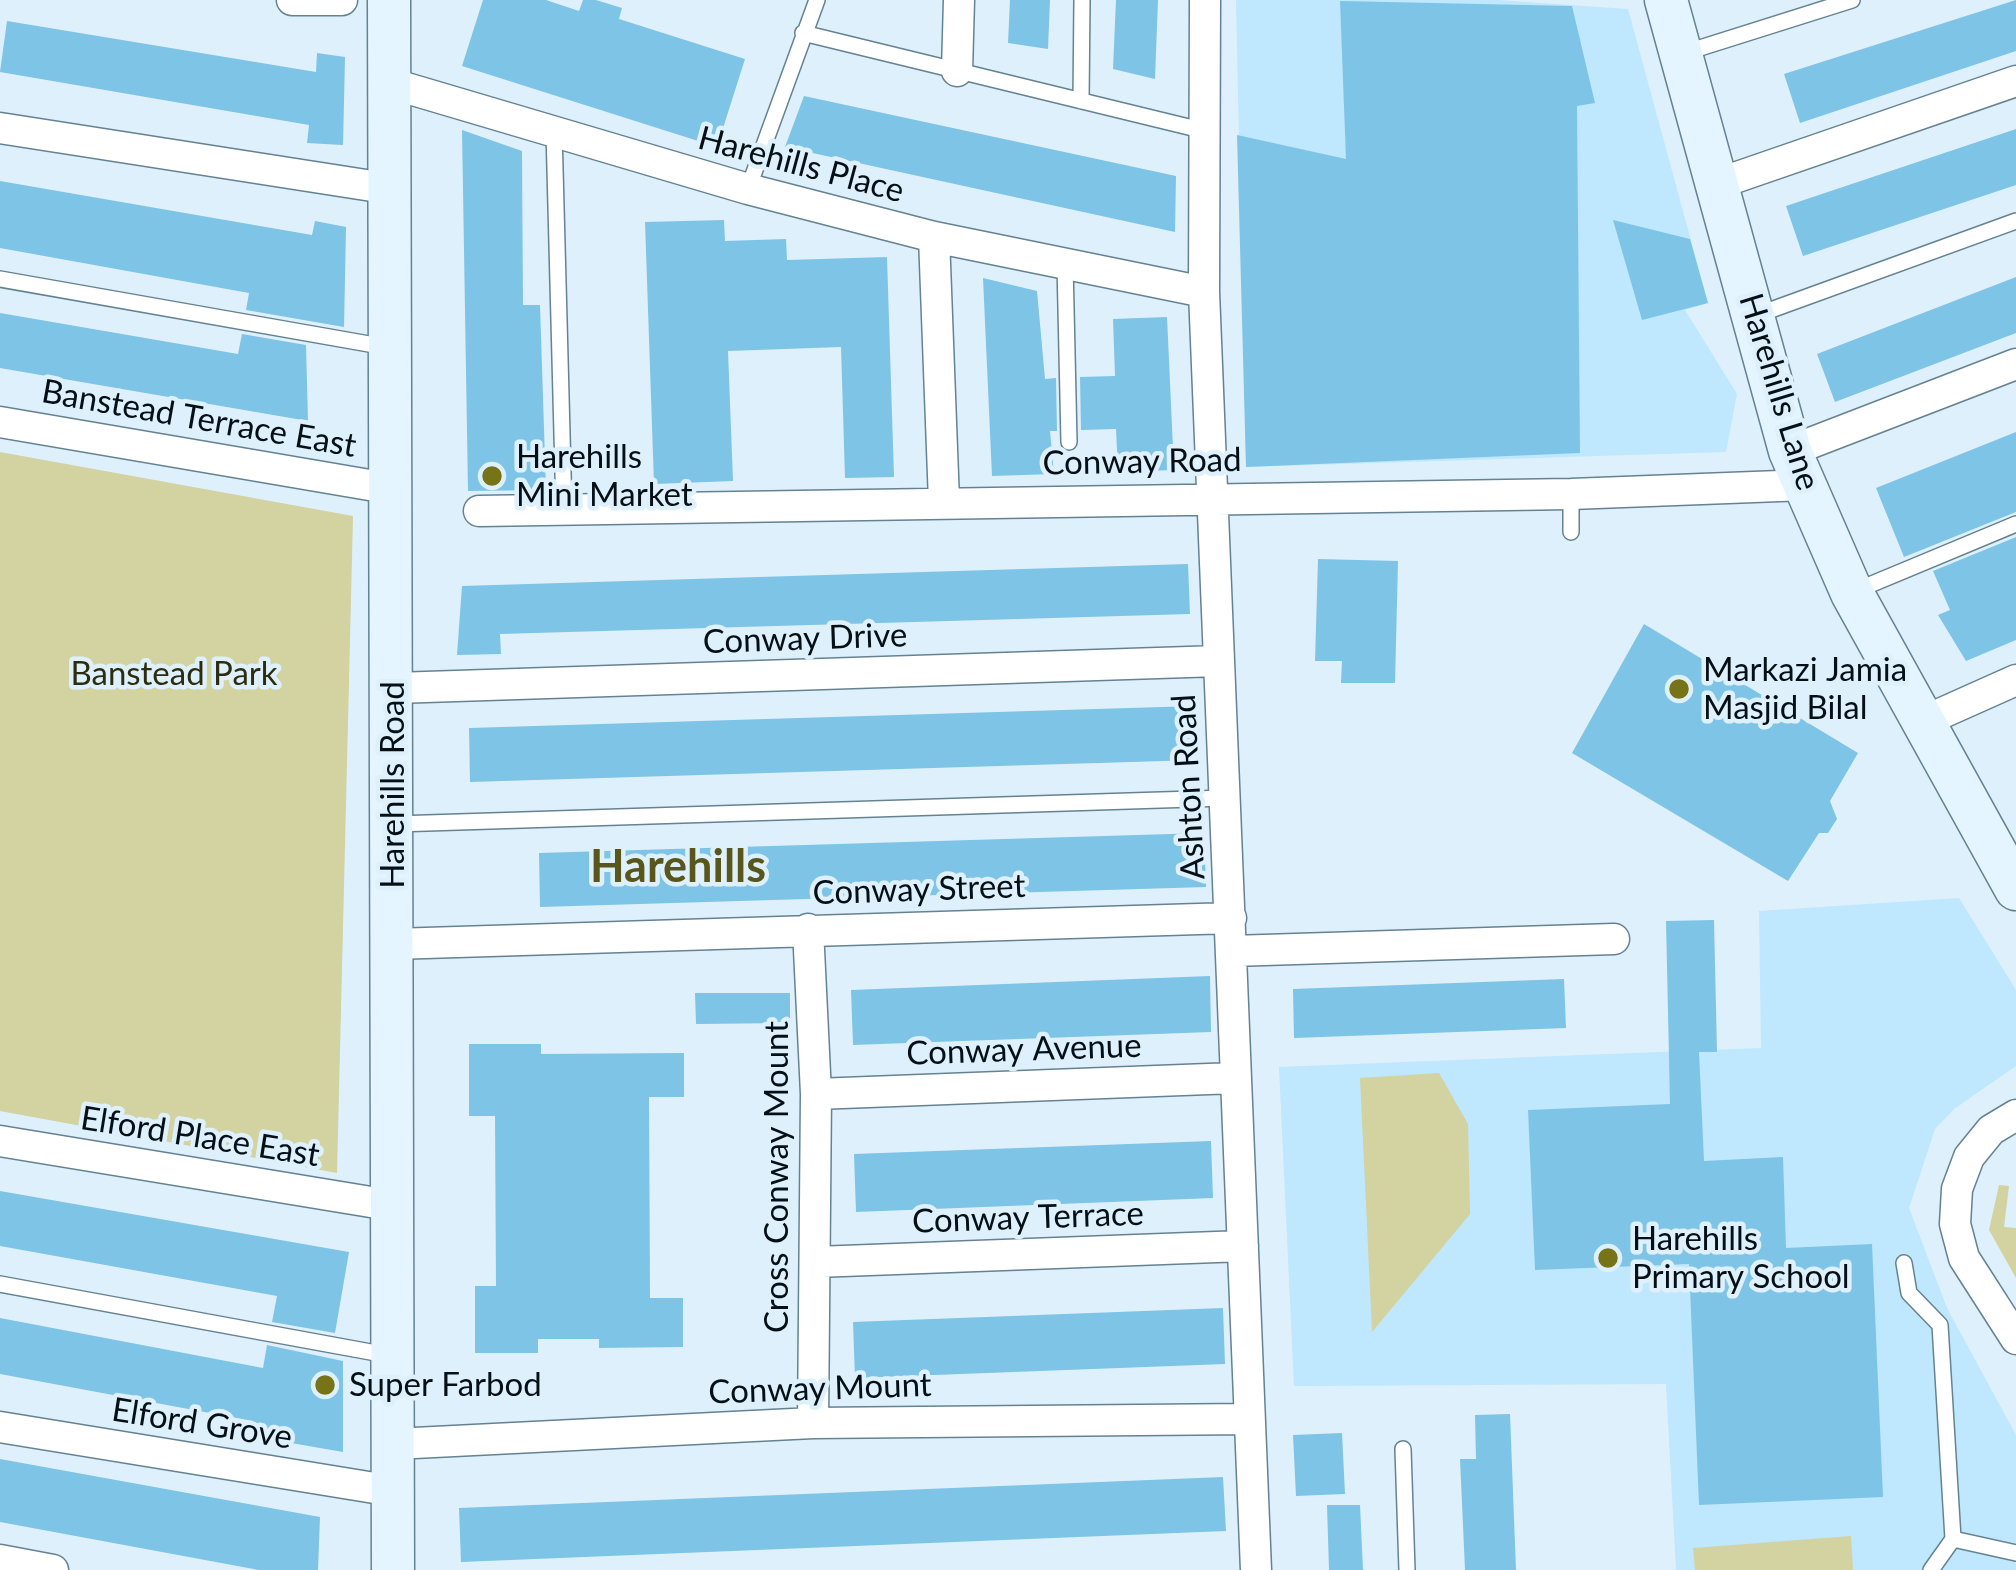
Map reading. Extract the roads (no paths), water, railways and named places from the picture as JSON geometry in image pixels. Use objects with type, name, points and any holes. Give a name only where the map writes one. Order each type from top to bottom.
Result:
[{"type":"street","points":[[292,0],[342,0]]},
{"type":"street","name":"Harehills Road","points":[[389,0],[399,86],[406,688],[405,1444],[413,1570]]},
{"type":"street","name":"Harehills Road","points":[[406,688],[387,488],[385,188],[414,0]]},
{"type":"street","points":[[957,71],[959,0]]},
{"type":"street","name":"Ashton Road","points":[[1204,0],[1204,292],[1256,1570]]},
{"type":"street","name":"Harehills Lane","points":[[1666,0],[1798,468],[1852,592],[1922,722],[2011,869]]},
{"type":"street","points":[[1717,184],[2016,81]]},
{"type":"street","name":"Harehills Place","points":[[399,86],[748,190],[934,238],[1204,292]]},
{"type":"street","points":[[0,128],[385,188]]},
{"type":"street","points":[[934,238],[944,502]]},
{"type":"street","name":"Conway Road","points":[[479,511],[1571,494],[1798,468],[2016,364]]},
{"type":"street","name":"Banstead Terrace East","points":[[0,422],[387,488]]},
{"type":"street","name":"Conway Drive","points":[[406,688],[1219,662]]},
{"type":"street","points":[[1922,722],[2016,680]]},
{"type":"street","name":"Conway Street","points":[[403,943],[1231,918]]},
{"type":"street","name":"Cross Conway Mount","points":[[808,929],[816,1094],[813,1423]]},
{"type":"street","points":[[1232,951],[1614,939]]},
{"type":"street","name":"Harehills Road","points":[[393,1570],[393,1492],[405,1444],[392,1356],[389,1205],[403,943]]},
{"type":"street","name":"Conway Avenue","points":[[816,1094],[1235,1078]]},
{"type":"street","points":[[2016,1115],[1991,1130],[1969,1157],[1957,1189],[1955,1224],[1964,1258],[2016,1339]]},
{"type":"street","name":"Elford Place East","points":[[0,1141],[389,1205]]},
{"type":"street","name":"Conway Terrace","points":[[816,1262],[1243,1246]]},
{"type":"street","name":"Conway Mount","points":[[405,1444],[813,1423],[1249,1419]]},
{"type":"street","name":"Elford Grove","points":[[0,1427],[393,1492]]},
{"type":"street","points":[[0,1560],[53,1570]]},
{"type":"lane","points":[[748,190],[817,0]]},
{"type":"lane","points":[[1081,101],[1082,0]]},
{"type":"lane","points":[[1681,54],[1852,0]]},
{"type":"lane","points":[[803,33],[1201,130]]},
{"type":"lane","points":[[554,131],[564,510]]},
{"type":"lane","points":[[1754,316],[2016,221]]},
{"type":"lane","points":[[1065,264],[1069,442]]},
{"type":"lane","points":[[0,279],[386,347]]},
{"type":"lane","points":[[1571,494],[1571,532]]},
{"type":"lane","points":[[1852,592],[2016,524]]},
{"type":"lane","points":[[404,824],[1225,798]]},
{"type":"lane","points":[[1904,1263],[1909,1292],[1940,1325],[1953,1539],[1931,1570]]},
{"type":"lane","points":[[0,1284],[392,1356]]},
{"type":"lane","points":[[1403,1449],[1407,1570]]},
{"type":"lane","points":[[1953,1539],[2016,1553]]},
{"type":"place","name":"Harehills Mini Market","points":[[492,476]]},
{"type":"place","name":"Markazi Jamia Masjid Bilal","points":[[1679,689]]},
{"type":"place","name":"Harehills Primary School","points":[[1608,1258]]},
{"type":"place","name":"Super Farbod","points":[[325,1385]]},
{"type":"district","name":"Harehills","points":[[678,867]]},
{"type":"park label","name":"Banstead Park","points":[[174,674]]}]
